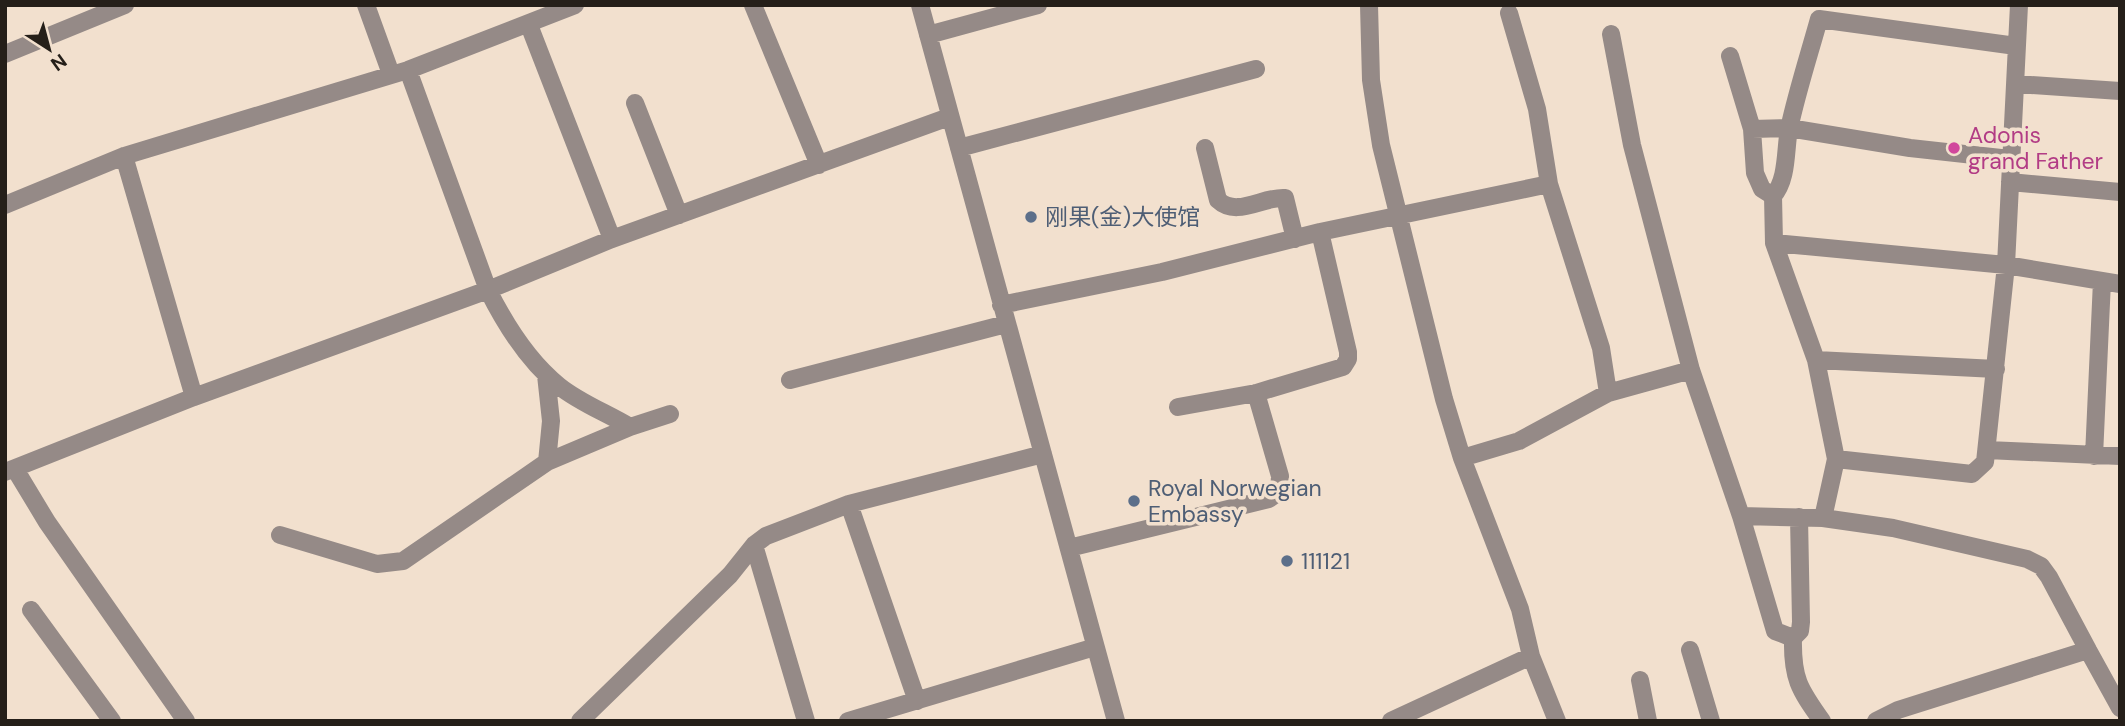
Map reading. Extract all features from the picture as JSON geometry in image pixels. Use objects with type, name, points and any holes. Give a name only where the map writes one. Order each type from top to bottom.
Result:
[{"type":"street","points":[[5,54],[125,5]]},
{"type":"street","points":[[366,5],[399,72],[488,290],[504,321],[546,375],[572,395],[630,427]]},
{"type":"street","points":[[5,205],[124,156],[399,72],[529,25],[575,5]]},
{"type":"street","points":[[753,5],[819,165]]},
{"type":"street","points":[[920,5],[1116,721]]},
{"type":"street","points":[[928,35],[1038,5]]},
{"type":"street","points":[[1369,5],[1371,80],[1381,145],[1398,217],[1462,458],[1520,610],[1531,656],[1557,721]]},
{"type":"street","points":[[1836,460],[1972,474],[1984,463],[2006,265],[2019,5]]},
{"type":"street","points":[[1509,13],[1537,108],[1549,184],[1601,348],[1608,393]]},
{"type":"street","points":[[1823,518],[1836,460],[1816,359],[1774,243],[1773,195],[1779,189],[1783,177],[1789,128],[1819,19],[2017,46]]},
{"type":"street","points":[[529,25],[612,239]]},
{"type":"street","points":[[1611,34],[1632,145],[1691,370],[1741,516],[1775,631],[1793,638]]},
{"type":"street","points":[[1731,56],[1752,129],[1755,173],[1762,189],[1773,195]]},
{"type":"street","points":[[959,148],[1256,69]]},
{"type":"street","points":[[2016,84],[2120,91]]},
{"type":"street","points":[[635,103],[679,215]]},
{"type":"street","points":[[186,721],[10,471],[194,397],[488,290],[612,239],[949,117]]},
{"type":"street","points":[[1752,129],[1789,128],[1910,148],[2010,159]]},
{"type":"street","points":[[1205,148],[1218,200],[1224,205],[1237,208],[1285,198],[1295,239]]},
{"type":"street","points":[[124,156],[194,397]]},
{"type":"street","points":[[2010,182],[2120,192]]},
{"type":"street","points":[[1001,305],[1162,272],[1320,232],[1549,184]]},
{"type":"street","points":[[1178,407],[1256,393],[1343,367],[1348,359],[1320,232]]},
{"type":"street","points":[[1774,243],[2006,265],[2111,282],[2094,456]]},
{"type":"street","points":[[790,380],[1006,324]]},
{"type":"street","points":[[1816,359],[1996,369]]},
{"type":"street","points":[[1462,458],[1519,441],[1608,393],[1691,370]]},
{"type":"street","points":[[546,375],[551,421],[547,462]]},
{"type":"street","points":[[1069,548],[1269,499],[1279,492],[1280,476],[1256,393]]},
{"type":"street","points":[[280,535],[377,564],[403,561],[547,462],[630,427],[670,414]]},
{"type":"street","points":[[1987,450],[2120,456]]},
{"type":"street","points":[[580,721],[730,575],[754,545],[790,526],[849,504],[1043,454]]},
{"type":"street","points":[[849,504],[917,701]]},
{"type":"street","points":[[1741,516],[1823,518],[1893,528],[2027,559],[2042,566],[2120,708]]},
{"type":"street","points":[[1799,517],[1801,621],[1800,631],[1793,638],[1792,667],[1797,686],[1822,721]]},
{"type":"street","points":[[754,545],[806,721]]},
{"type":"street","points":[[31,610],[112,721]]},
{"type":"street","points":[[848,721],[1095,646]]},
{"type":"street","points":[[1690,650],[1711,721]]},
{"type":"street","points":[[1876,721],[1901,715],[2088,650]]},
{"type":"street","points":[[1391,721],[1531,656]]},
{"type":"street","points":[[1640,680],[1648,721]]},
{"type":"place","name":"Adonis grand Father","points":[[1954,148]]},
{"type":"place","name":"刚果(金)大使馆","points":[[1031,217]]},
{"type":"place","name":"Royal Norwegian Embassy","points":[[1134,501]]},
{"type":"place","name":"111121","points":[[1287,561]]}]
